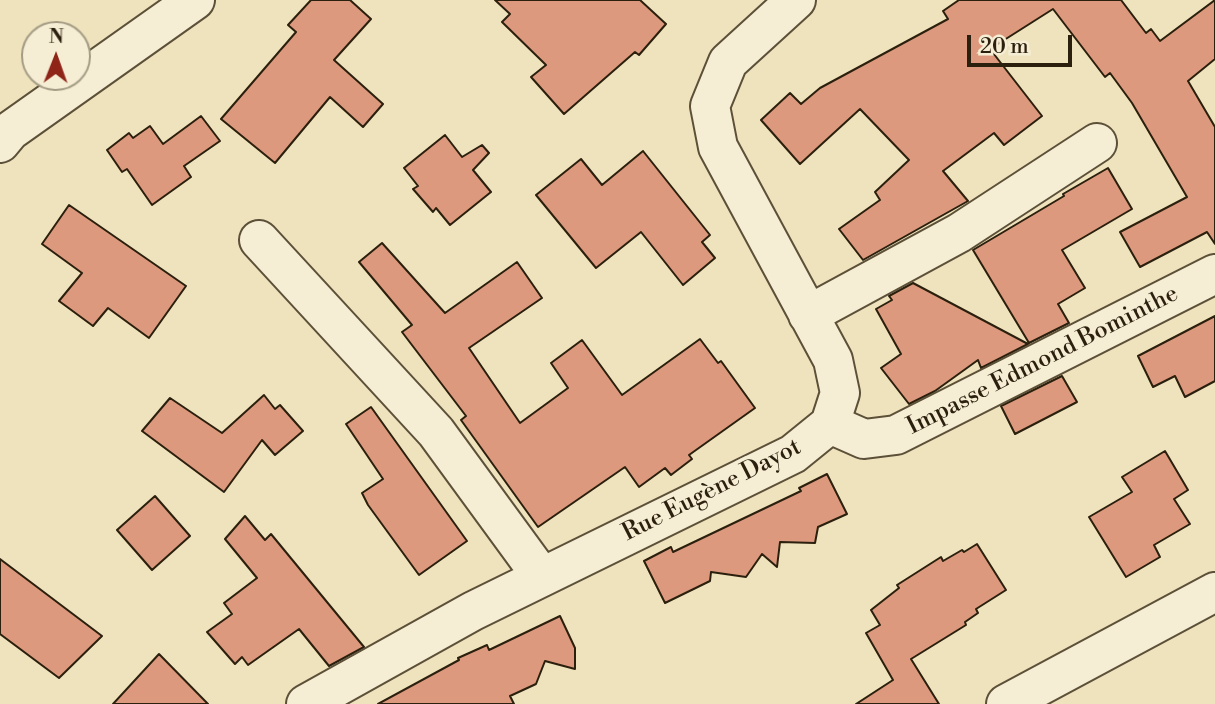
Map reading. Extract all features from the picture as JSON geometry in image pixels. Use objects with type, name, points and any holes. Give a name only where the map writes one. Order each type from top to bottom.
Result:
[{"type":"street","points":[[0,143],[10,131],[195,0]]},
{"type":"street","points":[[796,0],[727,62],[710,106],[718,147],[833,360],[840,393],[830,424]]},
{"type":"street","points":[[808,315],[960,233],[1097,143]]},
{"type":"street","points":[[259,240],[436,432],[542,577]]},
{"type":"street","name":"Impasse Edmond Bominthe","points":[[830,424],[864,439],[896,435],[1215,274]]},
{"type":"street","name":"Rue Eugène Dayot","points":[[306,704],[473,611],[793,454],[830,424]]},
{"type":"street","points":[[1006,704],[1215,592]]},
{"type":"building","points":[[311,0],[350,0],[371,19],[334,60],[383,104],[363,127],[330,97],[275,163],[221,119],[296,32],[288,25]]},
{"type":"building","points":[[495,0],[640,0],[666,24],[639,55],[635,52],[564,114],[531,77],[546,65],[502,22],[510,14]]},
{"type":"building","points":[[959,0],[1121,0],[1146,33],[1151,29],[1160,41],[1215,0],[1215,59],[1188,81],[1215,127],[1215,244],[1207,232],[1140,267],[1120,232],[1187,197],[1132,103],[1110,73],[1105,77],[1053,9],[990,49],[1042,116],[1004,145],[994,133],[943,171],[968,201],[863,260],[839,229],[880,200],[875,192],[909,160],[860,109],[800,164],[761,120],[790,93],[801,104],[820,88],[948,19],[943,11]]},
{"type":"building","points":[[201,116],[220,141],[184,166],[191,177],[152,205],[127,169],[122,172],[107,150],[129,133],[133,138],[150,126],[163,144]]},
{"type":"building","points":[[445,135],[462,157],[482,145],[489,153],[473,170],[491,192],[450,225],[436,208],[433,212],[413,189],[418,186],[404,168]]},
{"type":"building","points":[[643,151],[710,235],[702,242],[715,258],[683,285],[641,232],[596,268],[536,195],[581,159],[602,185]]},
{"type":"building","points":[[1108,168],[1132,209],[1062,250],[1085,288],[1058,304],[1069,323],[1029,343],[973,250]]},
{"type":"building","points":[[69,205],[186,286],[149,338],[108,308],[93,326],[59,301],[82,273],[42,244]]},
{"type":"building","points":[[382,243],[445,313],[517,262],[542,298],[469,348],[520,423],[568,388],[551,363],[582,340],[622,395],[700,339],[718,363],[721,361],[755,408],[689,455],[692,459],[671,475],[665,468],[639,487],[625,467],[538,527],[461,420],[466,416],[402,332],[412,325],[359,262]]},
{"type":"building","points":[[913,283],[1028,344],[981,368],[978,360],[935,391],[909,404],[881,368],[901,354],[876,309],[892,300],[889,296]]},
{"type":"building","points":[[1215,316],[1215,381],[1185,397],[1175,376],[1153,387],[1138,356]]},
{"type":"building","points":[[1062,376],[1077,402],[1015,434],[1001,406]]},
{"type":"building","points":[[264,395],[275,409],[280,405],[303,431],[275,455],[262,440],[224,492],[142,431],[170,398],[222,433]]},
{"type":"building","points":[[371,407],[467,541],[419,575],[362,493],[383,479],[346,424]]},
{"type":"building","points":[[1165,451],[1188,490],[1174,499],[1190,524],[1154,545],[1160,557],[1126,577],[1089,517],[1132,492],[1122,477]]},
{"type":"building","points":[[827,474],[847,514],[818,527],[815,543],[780,542],[777,567],[762,554],[746,577],[711,572],[710,581],[665,603],[644,561],[671,547],[673,552],[801,491],[799,488]]},
{"type":"building","points":[[155,496],[190,536],[152,570],[117,530]]},
{"type":"building","points":[[245,516],[265,540],[271,534],[364,647],[329,666],[299,629],[248,665],[242,657],[235,664],[207,632],[232,614],[224,603],[257,578],[225,539]]},
{"type":"building","points":[[977,544],[1006,590],[976,609],[978,613],[965,622],[966,625],[911,659],[939,704],[856,704],[893,680],[866,633],[880,625],[871,610],[899,588],[897,585],[941,557],[943,561]]},
{"type":"building","points":[[0,559],[102,636],[59,678],[0,634]]},
{"type":"building","points":[[560,616],[575,648],[575,669],[545,661],[536,684],[510,696],[514,704],[378,704],[459,660],[458,658],[487,645],[489,650]]},
{"type":"building","points":[[159,654],[208,704],[113,704]]}]
